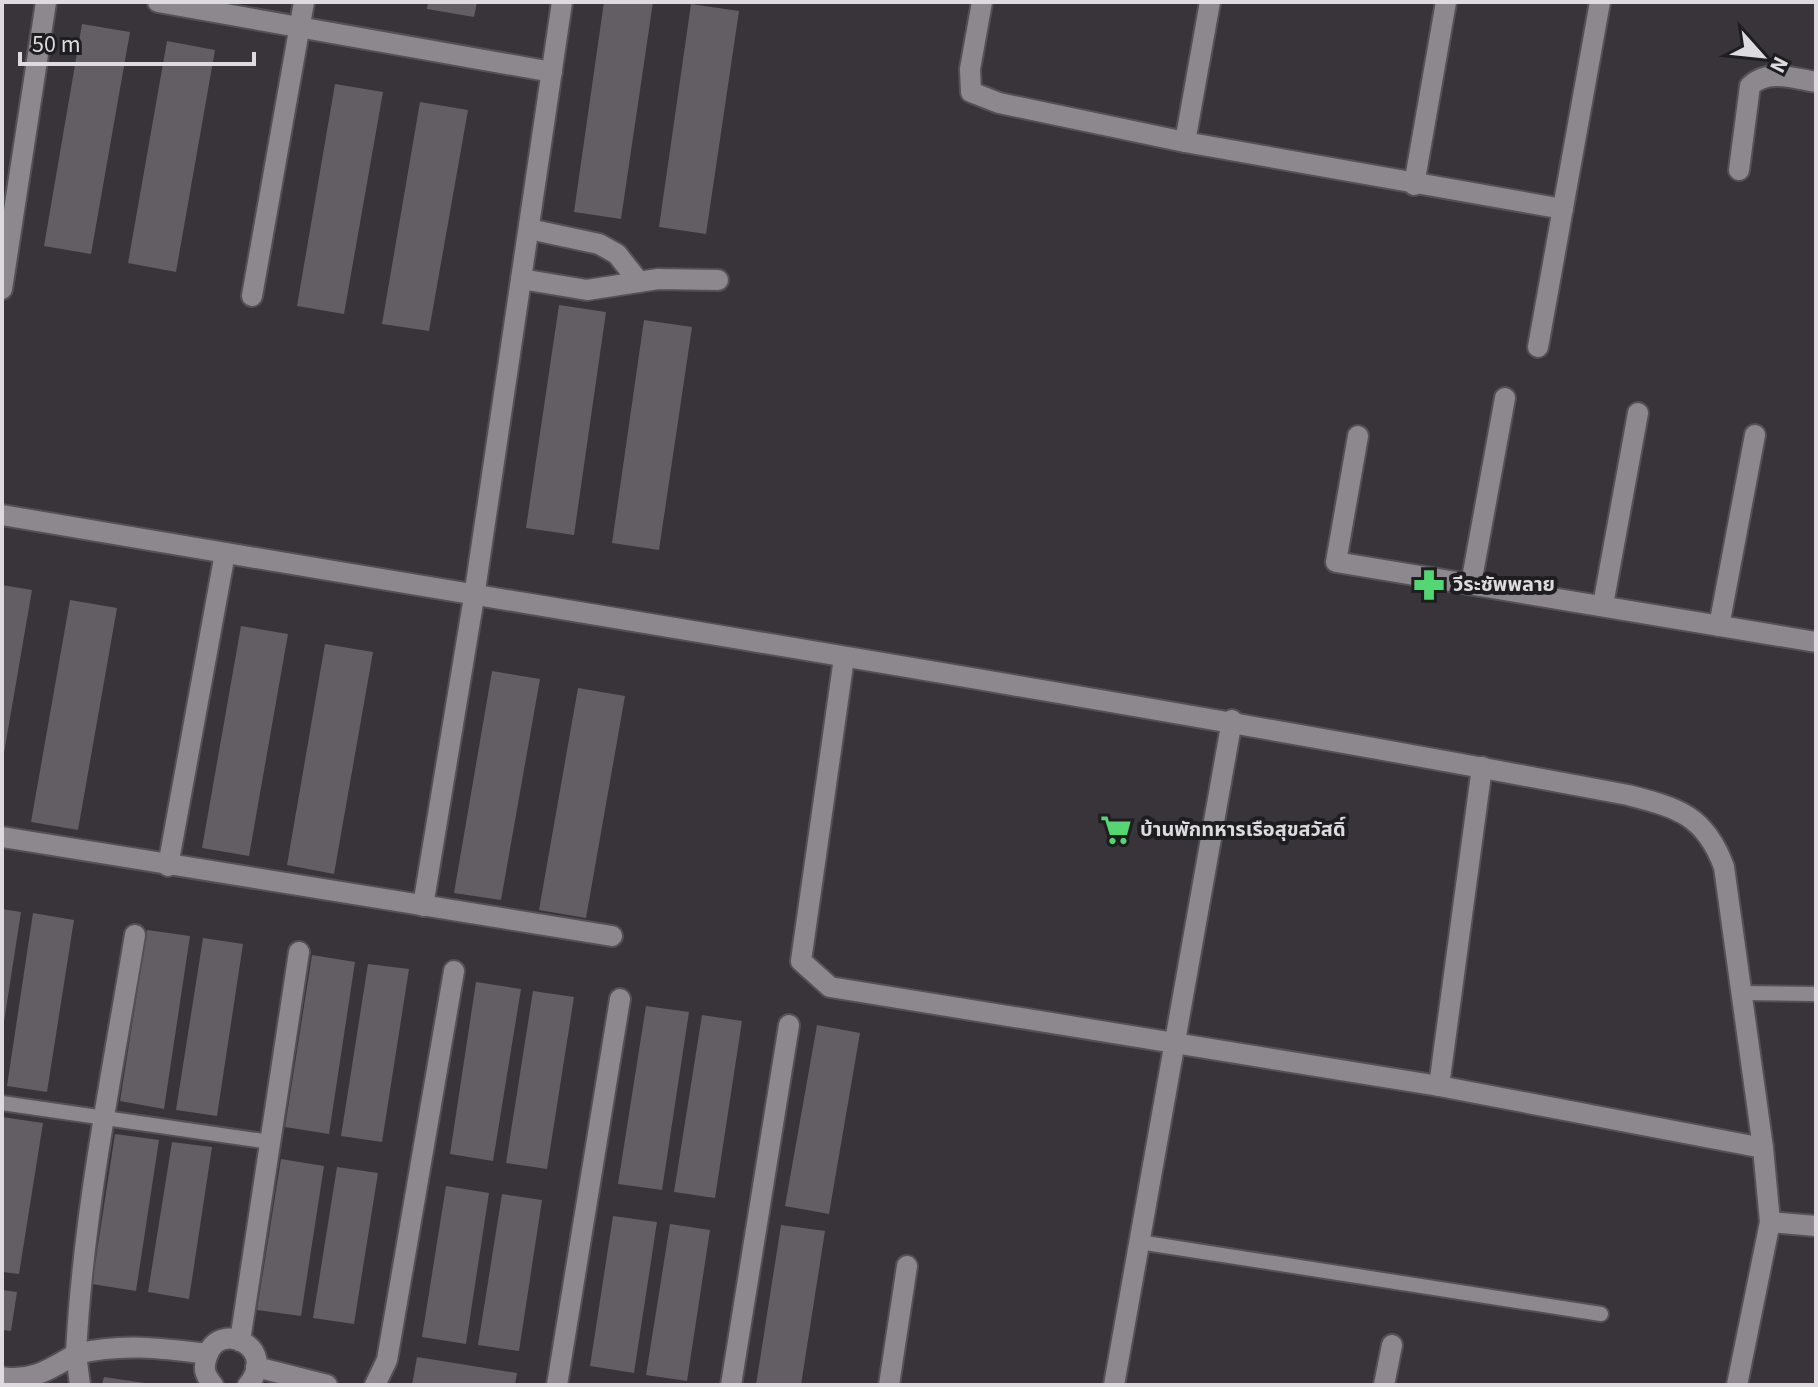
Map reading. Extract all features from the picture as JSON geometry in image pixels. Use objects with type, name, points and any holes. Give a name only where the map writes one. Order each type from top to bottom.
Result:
[{"type":"street","points":[[2,289],[10,186],[46,2]]},
{"type":"street","points":[[158,2],[552,72]]},
{"type":"street","points":[[252,296],[304,2]]},
{"type":"street","points":[[423,906],[474,597],[562,2]]},
{"type":"street","points":[[982,2],[970,69],[971,92],[999,103],[1185,142],[1563,209]]},
{"type":"street","points":[[1185,142],[1210,2]]},
{"type":"street","points":[[1414,185],[1446,2]]},
{"type":"street","points":[[1538,347],[1600,2]]},
{"type":"street","points":[[1739,170],[1750,86],[1758,78],[1775,76],[1816,82]]},
{"type":"street","points":[[529,229],[599,244],[617,254],[639,282]]},
{"type":"street","points":[[521,279],[587,290],[639,282],[718,280]]},
{"type":"street","points":[[1471,584],[1505,398]]},
{"type":"street","points":[[1603,605],[1638,413]]},
{"type":"street","points":[[1719,626],[1755,435]]},
{"type":"street","points":[[1358,436],[1336,562],[1816,642]]},
{"type":"street","points":[[2,515],[474,597],[1232,720],[1628,795],[1672,807],[1699,822],[1715,842],[1724,867],[1763,1148],[1770,1222],[1737,1385]]},
{"type":"street","points":[[168,866],[225,553]]},
{"type":"street","points":[[844,658],[801,961],[830,987],[1439,1086],[1763,1148]]},
{"type":"street","points":[[1114,1385],[1232,720]]},
{"type":"street","points":[[1439,1086],[1482,767]]},
{"type":"street","points":[[2,837],[612,936]]},
{"type":"street","points":[[80,1385],[76,1354],[79,1303],[104,1120],[135,935]]},
{"type":"street","points":[[240,1341],[299,952]]},
{"type":"street","points":[[375,1385],[387,1360],[454,971]]},
{"type":"street","points":[[557,1385],[620,999]]},
{"type":"street","points":[[731,1385],[789,1025]]},
{"type":"street","points":[[1770,1222],[1816,1226]]},
{"type":"street","points":[[889,1385],[907,1266]]},
{"type":"street","points":[[213,1385],[203,1364],[213,1345],[222,1340],[240,1341],[252,1349],[252,1376],[327,1385]]},
{"type":"street","points":[[2,1377],[22,1380],[41,1375],[76,1354],[110,1346],[138,1345],[208,1354]]},
{"type":"street","points":[[1384,1385],[1392,1345]]},
{"type":"lane","points":[[1742,993],[1816,994]]},
{"type":"lane","points":[[2,1103],[270,1142]]},
{"type":"lane","points":[[1139,1242],[1601,1314]]},
{"type":"building","points":[[428,2],[477,2],[474,17],[427,9]]},
{"type":"building","points":[[604,2],[653,2],[621,219],[574,212]]},
{"type":"building","points":[[691,4],[739,11],[706,234],[659,227]]},
{"type":"building","points":[[82,24],[130,32],[91,254],[44,246]]},
{"type":"building","points":[[167,41],[215,50],[176,272],[128,263]]},
{"type":"building","points":[[335,84],[383,92],[344,314],[297,306]]},
{"type":"building","points":[[420,102],[468,110],[429,331],[382,324]]},
{"type":"building","points":[[559,305],[606,312],[574,535],[526,528]]},
{"type":"building","points":[[644,320],[692,327],[659,550],[612,543]]},
{"type":"building","points":[[2,585],[32,590],[4,753],[2,753]]},
{"type":"building","points":[[70,600],[117,608],[78,830],[31,822]]},
{"type":"building","points":[[241,626],[288,634],[249,856],[202,848]]},
{"type":"building","points":[[325,644],[373,652],[334,874],[287,865]]},
{"type":"building","points":[[492,671],[540,679],[501,900],[454,893]]},
{"type":"building","points":[[578,688],[625,696],[586,918],[539,910]]},
{"type":"building","points":[[2,909],[21,912],[4,1022],[2,1022]]},
{"type":"building","points":[[33,913],[74,920],[47,1092],[7,1086]]},
{"type":"building","points":[[147,930],[190,936],[164,1109],[120,1101]]},
{"type":"building","points":[[203,938],[243,944],[217,1116],[176,1110]]},
{"type":"building","points":[[312,955],[355,962],[329,1134],[285,1127]]},
{"type":"building","points":[[368,964],[409,969],[382,1142],[341,1136]]},
{"type":"building","points":[[476,982],[521,989],[493,1161],[450,1154]]},
{"type":"building","points":[[533,991],[574,997],[547,1169],[506,1163]]},
{"type":"building","points":[[646,1006],[689,1012],[662,1190],[618,1184]]},
{"type":"building","points":[[702,1015],[742,1021],[715,1198],[674,1192]]},
{"type":"building","points":[[817,1025],[860,1033],[829,1214],[785,1206]]},
{"type":"building","points":[[2,1117],[43,1123],[19,1274],[2,1272]]},
{"type":"building","points":[[115,1134],[159,1140],[136,1291],[92,1284]]},
{"type":"building","points":[[172,1142],[212,1147],[189,1299],[148,1292]]},
{"type":"building","points":[[281,1159],[324,1166],[301,1316],[257,1310]]},
{"type":"building","points":[[337,1167],[378,1173],[354,1324],[313,1318]]},
{"type":"building","points":[[446,1186],[489,1193],[466,1344],[422,1337]]},
{"type":"building","points":[[502,1194],[542,1200],[519,1351],[478,1345]]},
{"type":"building","points":[[613,1216],[657,1222],[634,1373],[590,1366]]},
{"type":"building","points":[[670,1224],[710,1230],[687,1381],[646,1375]]},
{"type":"building","points":[[781,1225],[825,1231],[801,1385],[756,1385]]},
{"type":"building","points":[[2,1290],[17,1292],[11,1331],[2,1330]]},
{"type":"building","points":[[417,1357],[517,1373],[515,1385],[412,1385]]},
{"type":"building","points":[[104,1377],[145,1383],[145,1385],[102,1385]]},
{"type":"place","name":"วีระซัพพลาย","points":[[1429,585]]},
{"type":"place","name":"บ้านพักทหารเรือสุขสวัสดิ์","points":[[1116,830]]}]
